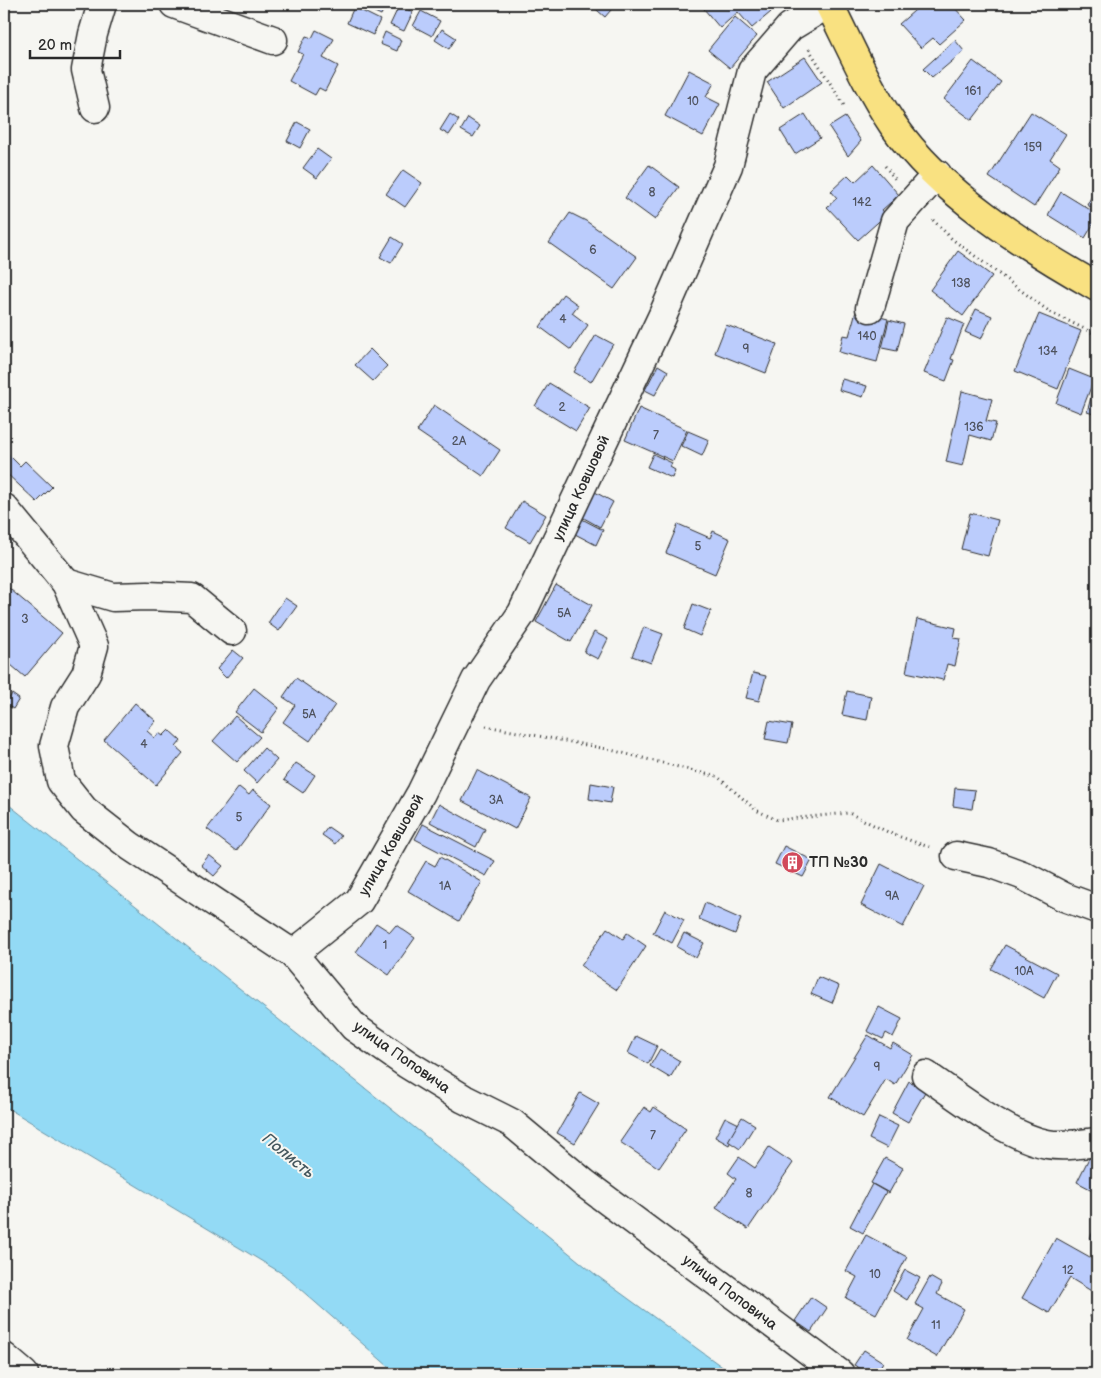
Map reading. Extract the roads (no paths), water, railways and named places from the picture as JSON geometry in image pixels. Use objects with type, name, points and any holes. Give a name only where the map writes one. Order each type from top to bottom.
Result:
[{"type":"main road","points":[[828,4],[893,125],[922,161],[994,222],[1056,264],[1097,287]]},
{"type":"street","points":[[95,108],[86,70],[93,34],[102,4]]},
{"type":"street","points":[[174,4],[274,40]]},
{"type":"street","name":"улица Ковшовой","points":[[293,954],[359,901],[421,793],[476,680],[522,614],[662,317],[728,166],[752,70],[790,27],[828,4]]},
{"type":"street","points":[[870,308],[896,221],[937,174]]},
{"type":"street","name":"улица Поповича","points":[[4,508],[66,584],[94,646],[86,674],[65,707],[54,746],[62,781],[84,810],[130,846],[293,954],[354,1027],[407,1064],[464,1099],[512,1123],[584,1183],[840,1374]]},
{"type":"street","points":[[66,584],[113,597],[192,598],[232,631]]},
{"type":"street","points":[[956,856],[1022,875],[1064,898],[1097,909]]},
{"type":"street","points":[[926,1075],[982,1114],[1028,1139],[1063,1146],[1097,1142]]},
{"type":"street","points":[[4,1357],[24,1374]]},
{"type":"water","name":"Полисть","points":[[4,801],[444,1151],[596,1275],[732,1374],[397,1374],[283,1274],[4,1106]]},
{"type":"place","name":"ТП №30","points":[[793,862]]}]
